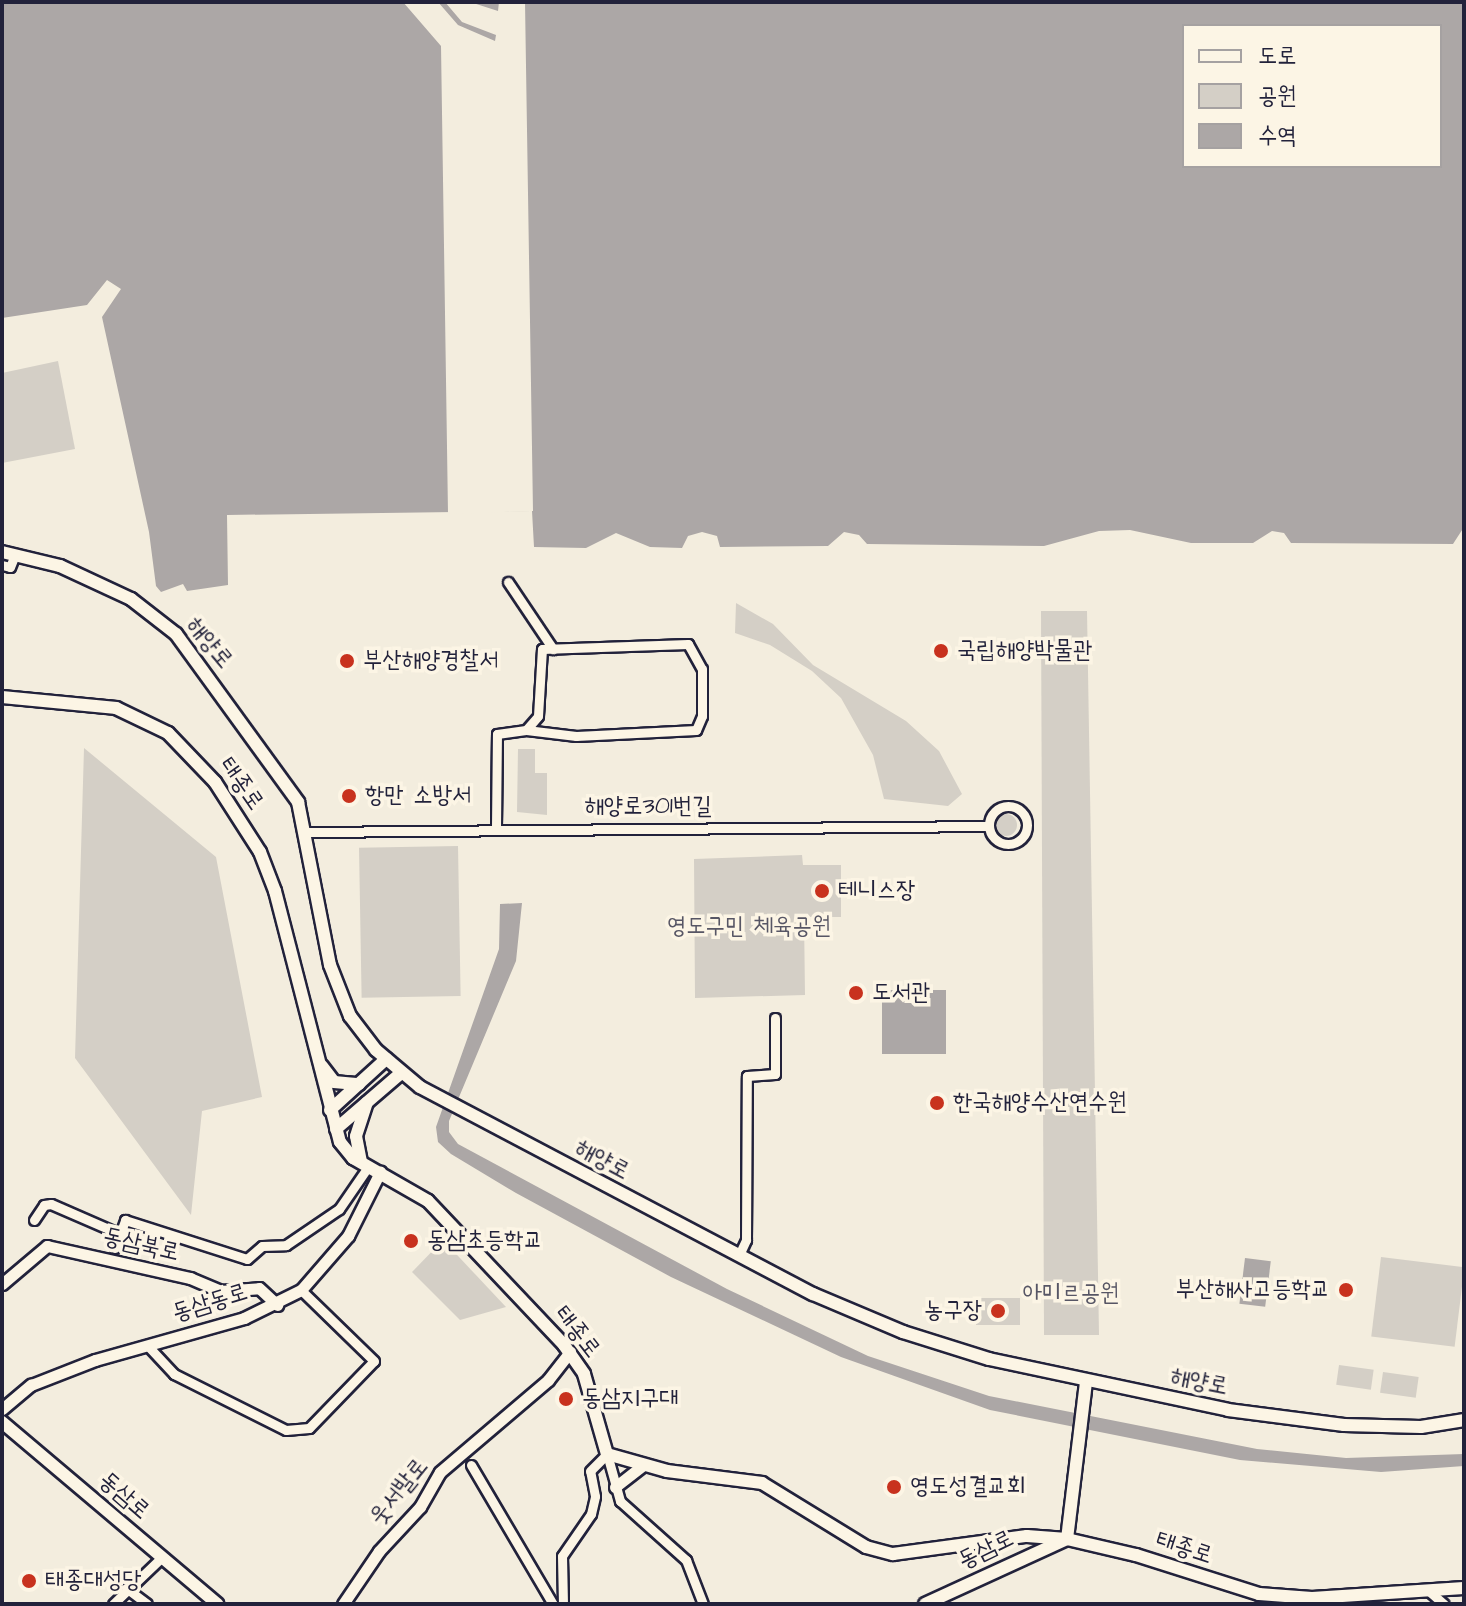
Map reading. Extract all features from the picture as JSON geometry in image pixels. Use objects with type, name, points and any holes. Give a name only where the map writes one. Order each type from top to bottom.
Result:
[{"type":"main road","name":"해양로","points":[[8,554],[60,566],[131,599],[176,634],[284,777],[307,832],[330,965],[350,1016],[386,1059],[420,1087],[739,1255],[903,1332],[1086,1381],[1228,1410],[1344,1425],[1421,1427],[1464,1420]]},
{"type":"main road","name":"태종로","points":[[2,697],[116,708],[168,733],[194,756],[260,852],[336,1129],[370,1168],[428,1201],[570,1352],[584,1374],[607,1454],[643,1465],[762,1483],[866,1547],[893,1554],[1027,1536],[1067,1539],[1259,1594],[1309,1601],[1464,1588]]},
{"type":"main road","points":[[330,1110],[386,1059]]},
{"type":"main road","points":[[319,1060],[334,1082],[359,1084]]},
{"type":"main road","points":[[336,1129],[401,1073]]},
{"type":"main road","points":[[368,1101],[356,1136],[370,1168]]},
{"type":"main road","points":[[1067,1539],[1086,1381]]},
{"type":"main road","name":"동삼로","points":[[2,1422],[217,1604]]},
{"type":"main road","name":"동삼로","points":[[925,1604],[1067,1539]]},
{"type":"main road","points":[[1259,1594],[1275,1604]]},
{"type":"street","points":[[2,565],[10,567],[8,554]]},
{"type":"street","points":[[508,582],[553,649]]},
{"type":"street","points":[[496,827],[497,734],[526,730],[549,735],[690,733],[702,716],[702,669],[688,644],[542,649],[538,716],[549,735]]},
{"type":"street","points":[[526,730],[538,716]]},
{"type":"street","points":[[1007,806],[1023,813],[1027,825],[1023,837],[1011,844],[994,838],[988,826],[991,815],[1007,806]]},
{"type":"street","name":"해양로301번길","points":[[307,832],[496,827],[988,826]]},
{"type":"street","points":[[739,1255],[746,1240],[747,1076],[775,1074],[775,1018]]},
{"type":"street","points":[[115,1248],[125,1220],[247,1259],[262,1246],[286,1245],[339,1209],[370,1168]]},
{"type":"street","name":"동삼동로","points":[[2,1409],[31,1385],[277,1305],[301,1290],[348,1236],[370,1168]]},
{"type":"street","points":[[34,1220],[51,1204],[120,1234]]},
{"type":"street","name":"동삼북로","points":[[2,1284],[47,1246],[190,1278],[220,1291],[259,1288],[277,1305]]},
{"type":"street","points":[[147,1345],[174,1374],[286,1430],[309,1428],[374,1361],[301,1290]]},
{"type":"street","name":"웃서발로","points":[[343,1604],[379,1551],[420,1507],[440,1472],[548,1380],[570,1352]]},
{"type":"street","points":[[607,1454],[615,1487],[627,1511],[686,1560],[703,1604]]},
{"type":"street","points":[[563,1604],[562,1556],[591,1514],[595,1496],[590,1471],[607,1454]]},
{"type":"street","points":[[471,1465],[553,1604]]},
{"type":"street","points":[[615,1487],[643,1465]]},
{"type":"street","points":[[113,1604],[126,1588],[162,1557]]},
{"type":"street","points":[[126,1588],[147,1604]]},
{"type":"street","points":[[1430,1592],[1444,1604]]},
{"type":"green space","points":[[58,361],[75,449],[2,463],[2,373]]},
{"type":"green space","points":[[736,603],[773,624],[813,665],[906,721],[939,751],[962,794],[948,806],[884,799],[873,755],[841,698],[812,671],[770,645],[735,633]]},
{"type":"green space","name":"아미르공원","points":[[1041,611],[1087,611],[1099,1335],[1044,1335]]},
{"type":"green space","points":[[84,748],[216,857],[262,1097],[202,1111],[191,1215],[75,1058]]},
{"type":"green space","points":[[518,749],[535,749],[535,773],[547,773],[547,815],[517,812]]},
{"type":"green space","points":[[1006,814],[1014,817],[1017,825],[1014,833],[1006,836],[998,833],[995,825],[998,817]]},
{"type":"green space","points":[[458,846],[461,996],[362,998],[359,848]]},
{"type":"green space","name":"영도구민 체육공원","points":[[802,855],[803,865],[841,865],[841,917],[804,917],[805,995],[695,998],[694,859]]},
{"type":"green space","points":[[443,1240],[506,1307],[460,1320],[412,1272]]},
{"type":"green space","points":[[1381,1257],[1464,1267],[1455,1347],[1371,1336]]},
{"type":"green space","name":"농구장","points":[[976,1298],[1020,1298],[1020,1325],[976,1325]]},
{"type":"green space","points":[[1339,1365],[1374,1370],[1371,1390],[1336,1385]]},
{"type":"green space","points":[[1383,1372],[1419,1377],[1416,1398],[1380,1393]]},
{"type":"water","points":[[2,2],[1464,2],[1464,527],[1453,544],[1291,543],[1284,533],[1272,531],[1253,543],[1191,543],[1130,530],[1099,531],[1044,546],[867,544],[859,535],[844,532],[828,546],[720,547],[717,536],[702,532],[688,536],[682,548],[650,547],[616,533],[586,548],[534,547],[532,511],[227,515],[228,585],[187,591],[183,584],[161,592],[156,586],[149,532],[102,317],[121,289],[107,280],[87,305],[2,318]]},
{"type":"water","points":[[522,903],[516,961],[449,1121],[449,1132],[458,1144],[727,1289],[868,1356],[989,1396],[1257,1449],[1346,1458],[1464,1454],[1464,1466],[1381,1472],[1240,1460],[990,1410],[841,1357],[671,1277],[516,1193],[451,1154],[438,1142],[436,1127],[499,949],[500,904]]},
{"type":"water","points":[[882,990],[946,990],[946,1054],[882,1054]]},
{"type":"water","points":[[1245,1258],[1271,1261],[1265,1307],[1239,1304]]},
{"type":"pier","points":[[403,2],[438,2],[458,25],[495,41],[496,35],[462,22],[445,2],[470,2],[498,11],[499,2],[525,2],[533,511],[448,514],[441,46]]},
{"type":"place","name":"국립해양박물관","points":[[941,651]]},
{"type":"place","name":"부산해양경찰서","points":[[347,661]]},
{"type":"place","name":"항만 소방서","points":[[349,796]]},
{"type":"place","name":"테니스장","points":[[822,891]]},
{"type":"place","name":"도서관","points":[[856,993]]},
{"type":"place","name":"한국해양수산연수원","points":[[937,1103]]},
{"type":"place","name":"동삼초등학교","points":[[411,1241]]},
{"type":"place","name":"부산해사고등학교","points":[[1346,1290]]},
{"type":"place","name":"농구장","points":[[998,1311]]},
{"type":"place","name":"동삼지구대","points":[[566,1399]]},
{"type":"place","name":"영도성결교회","points":[[894,1487]]},
{"type":"place","name":"태종대성당","points":[[29,1581]]}]
